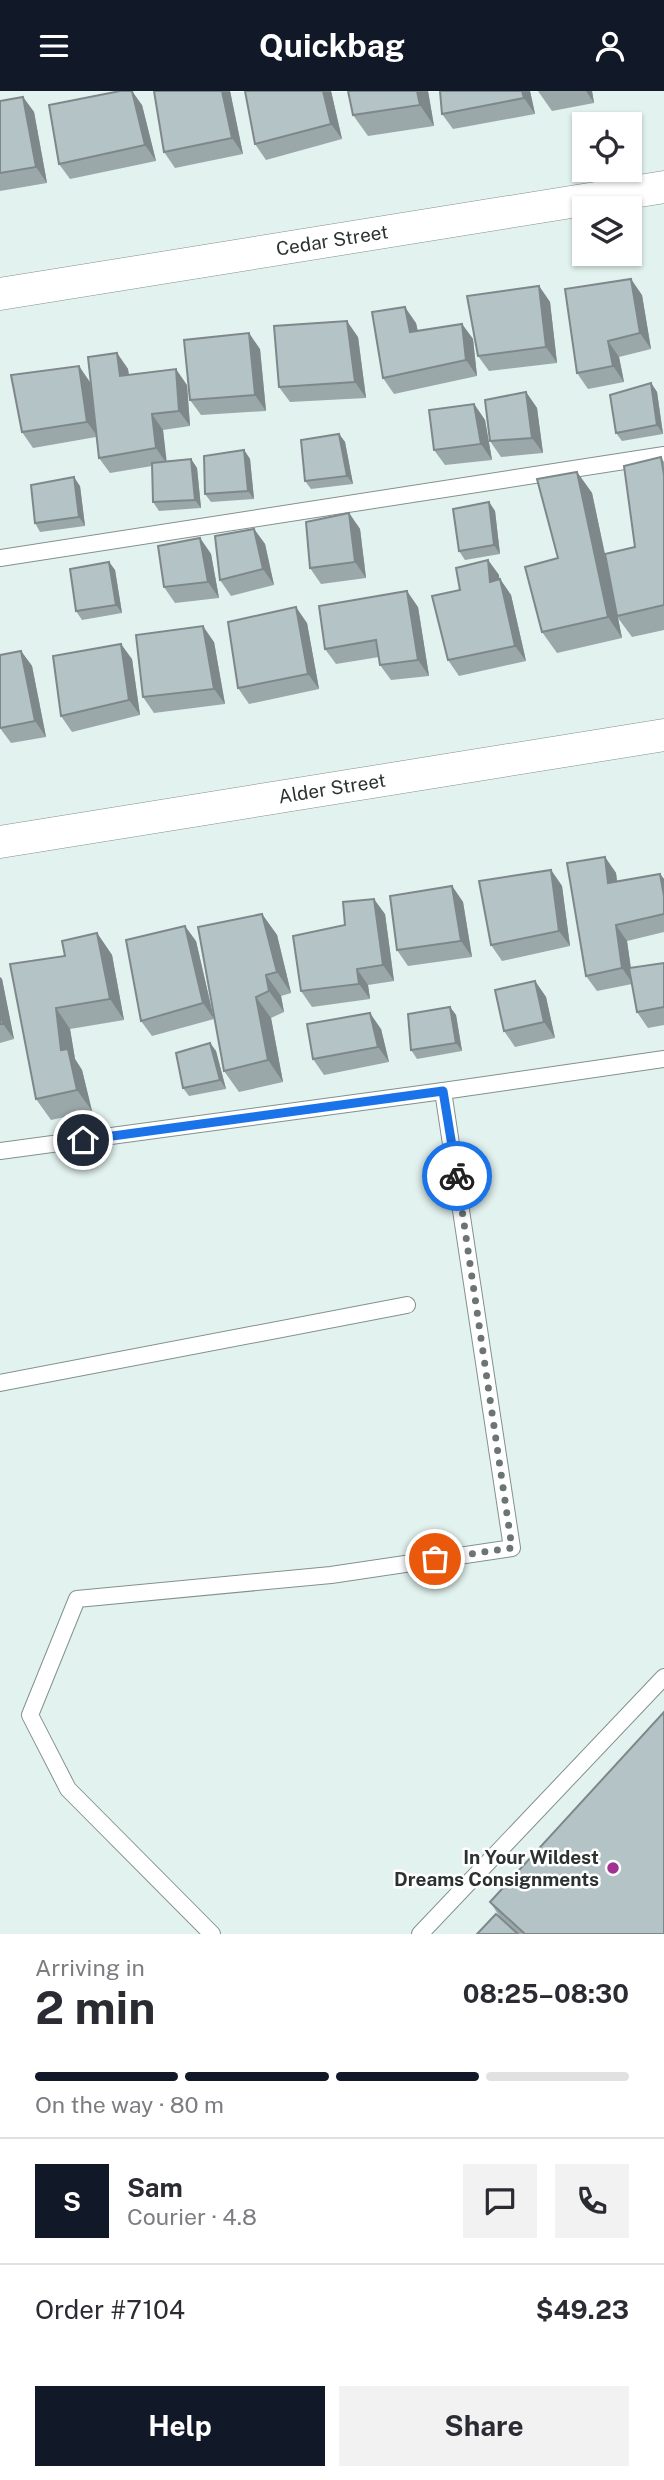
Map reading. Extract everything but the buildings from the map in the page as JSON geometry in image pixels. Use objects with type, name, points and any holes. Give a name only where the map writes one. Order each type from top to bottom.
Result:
[{"type":"street","name":"Cedar Street","points":[[0,294],[664,187]]},
{"type":"street","name":"Alder Street","points":[[0,842],[664,735]]},
{"type":"lane","points":[[0,558],[664,456]]},
{"type":"lane","points":[[0,1151],[664,1059]]},
{"type":"lane","points":[[212,1934],[68,1789],[30,1716],[77,1599],[331,1575],[512,1548],[443,1091]]},
{"type":"lane","points":[[0,1383],[407,1305]]},
{"type":"lane","points":[[420,1934],[664,1677]]},
{"type":"way so far","points":[[435,1559],[512,1548],[457,1176]]},
{"type":"place","name":"In Your Wildest Dreams Consignments","points":[[613,1868]]},
{"type":"route","points":[[83,1140],[443,1091],[457,1176]]}]
